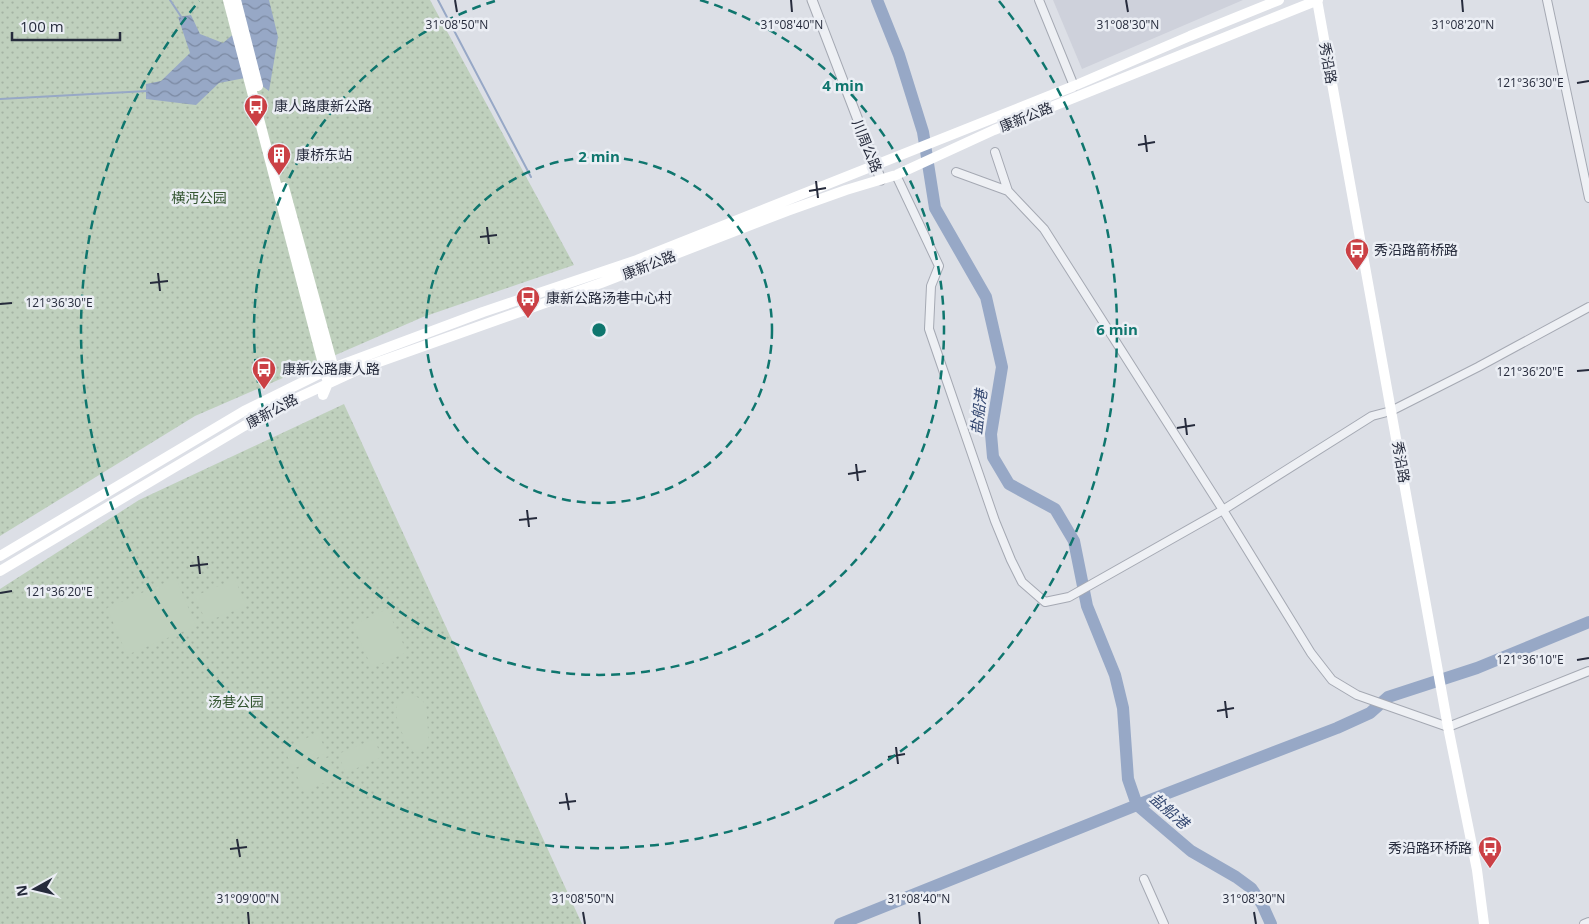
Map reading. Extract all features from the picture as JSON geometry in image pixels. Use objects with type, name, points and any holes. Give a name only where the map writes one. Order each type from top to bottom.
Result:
[{"type":"main road","points":[[228,0],[329,369]]},
{"type":"main road","points":[[236,0],[332,381],[323,395]]},
{"type":"main road","name":"康新公路","points":[[0,556],[244,411],[329,369],[483,312],[637,260],[1074,86],[1279,0]]},
{"type":"main road","name":"康新公路","points":[[0,571],[235,431],[332,381],[387,359],[601,283],[787,211],[900,173],[1003,127],[1317,0]]},
{"type":"main road","name":"秀沿路","points":[[1317,0],[1448,727],[1477,870],[1484,924]]},
{"type":"street","name":"川周公路","points":[[812,0],[881,180]]},
{"type":"street","points":[[1039,0],[1074,86]]},
{"type":"street","points":[[1546,0],[1589,198]]},
{"type":"street","points":[[995,152],[1008,191]]},
{"type":"street","points":[[956,172],[1008,191],[1044,228],[1223,510],[1311,653],[1332,680],[1357,695],[1448,727],[1589,670]]},
{"type":"street","points":[[900,173],[938,266],[931,286],[928,329],[1011,560],[1022,582],[1045,602],[1069,597],[1223,510],[1372,416],[1391,411],[1478,367],[1589,307]]},
{"type":"street","points":[[1144,879],[1164,924]]},
{"type":"street","points":[[1584,924],[1589,922]]},
{"type":"shaded area","points":[[1053,0],[1243,0],[1082,69]]},
{"type":"green space","name":"横沔公园","points":[[0,0],[430,0],[574,265],[423,317],[195,416],[0,536]]},
{"type":"green space","name":"汤巷公园","points":[[344,404],[582,924],[0,924],[0,589],[139,500]]},
{"type":"green space","points":[[176,578],[196,626],[127,655],[107,608]]},
{"type":"green space","points":[[235,579],[246,606],[206,622],[195,596]]},
{"type":"green space","points":[[387,609],[407,652],[372,668],[353,625]]},
{"type":"green space","points":[[406,692],[421,699],[426,705],[429,743],[425,751],[415,753],[399,726],[396,709],[402,694]]},
{"type":"green space","points":[[318,733],[327,753],[293,769],[284,748]]},
{"type":"green space","points":[[374,739],[382,757],[346,773],[338,754]]},
{"type":"green space","points":[[329,757],[337,777],[304,792],[295,771]]},
{"type":"water","points":[[228,0],[269,0],[278,37],[269,91],[250,77],[219,83],[196,105],[146,99],[146,84],[161,81],[190,53],[178,17],[191,15],[200,34],[223,43],[237,31]]},
{"type":"waterway","points":[[170,0],[182,18]]},
{"type":"waterway","points":[[438,0],[531,177]]},
{"type":"waterway","name":"盐船港","points":[[877,0],[899,55],[923,132],[935,208],[986,297],[1002,367],[991,434],[993,457],[1009,484],[1055,509],[1074,541],[1087,606],[1115,675],[1123,708],[1128,779],[1137,805],[1191,851],[1251,888],[1262,904],[1271,924]]},
{"type":"waterway","points":[[0,99],[147,91]]},
{"type":"waterway","points":[[840,924],[1137,805],[1337,728],[1370,713],[1388,697],[1477,668],[1589,622]]},
{"type":"place","name":"康人路康新公路","points":[[256,127]]},
{"type":"place","name":"康桥东站","points":[[279,176]]},
{"type":"place","name":"秀沿路箭桥路","points":[[1357,271]]},
{"type":"place","name":"康新公路汤巷中心村","points":[[528,319]]},
{"type":"place","name":"康新公路康人路","points":[[264,390]]},
{"type":"place","name":"秀沿路环桥路","points":[[1490,869]]}]
